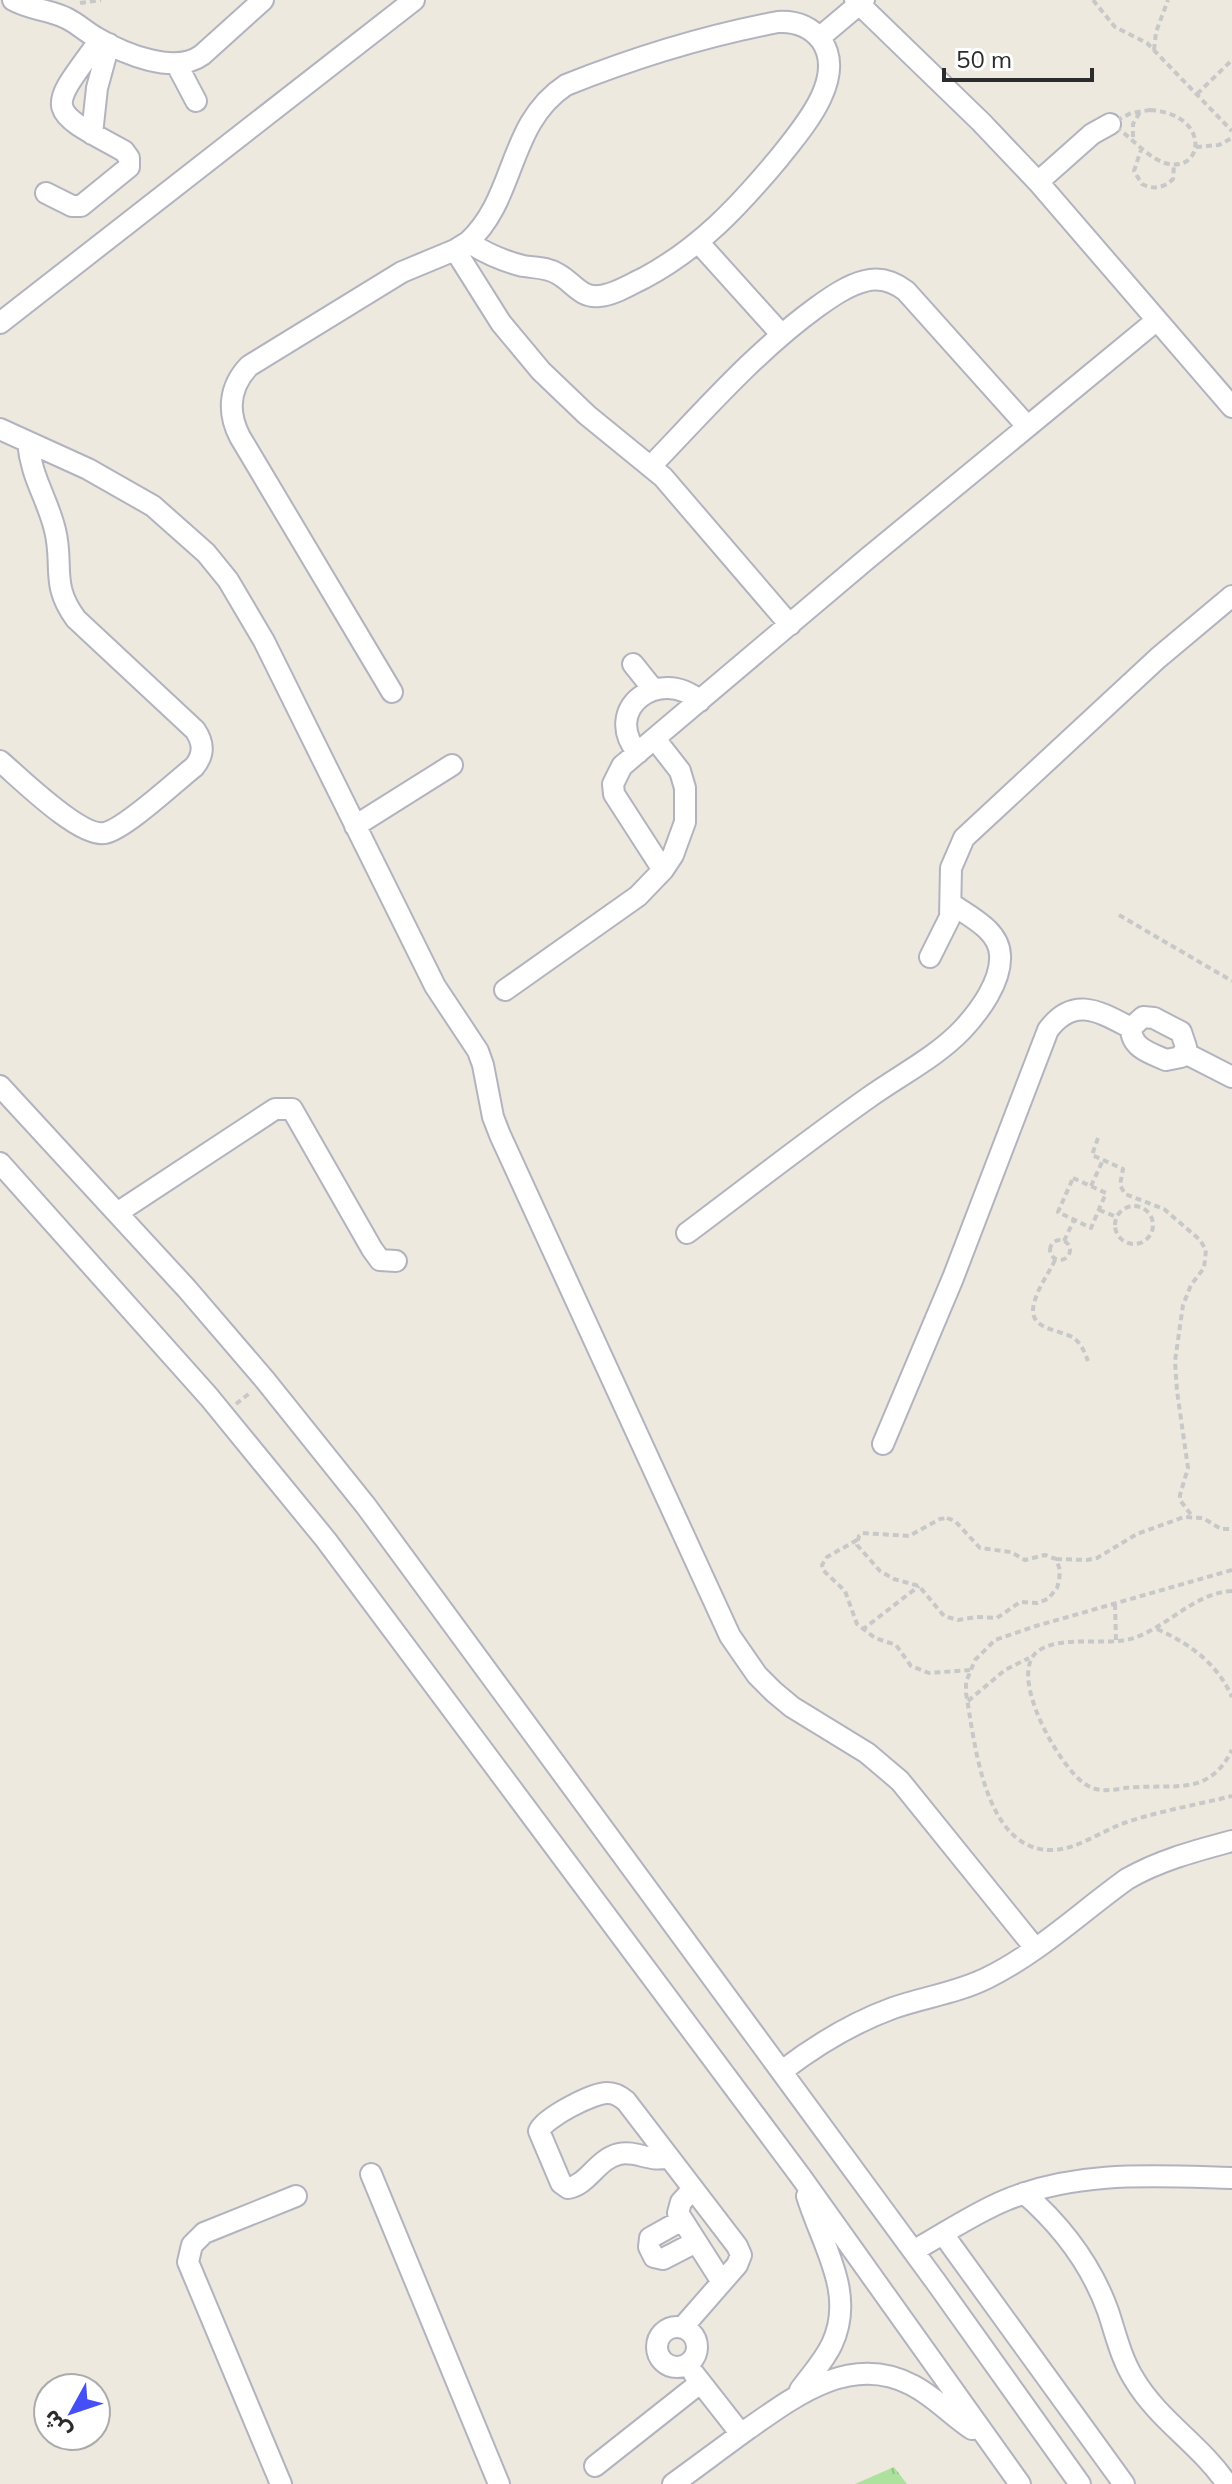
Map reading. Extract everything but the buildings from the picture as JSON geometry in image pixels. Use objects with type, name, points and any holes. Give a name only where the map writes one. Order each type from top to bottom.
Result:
[{"type":"street","points":[[13,0],[37,11],[65,6],[105,42],[168,65],[195,61],[248,8],[263,0]]},
{"type":"street","points":[[0,323],[414,0]]},
{"type":"street","points":[[819,38],[859,1],[1038,182],[1232,407]]},
{"type":"street","points":[[392,692],[240,437],[231,414],[237,381],[249,366],[402,272],[461,246],[479,232],[495,206],[528,124],[546,100],[566,85],[663,49],[763,25],[799,24],[819,38],[824,46],[828,64],[826,80],[815,110],[799,134],[747,196],[699,243],[648,276],[597,296],[581,293],[555,272],[509,262],[461,246]]},
{"type":"street","points":[[46,193],[72,206],[81,206],[129,167],[127,154],[70,121],[61,100],[66,86],[105,42]]},
{"type":"street","points":[[92,134],[105,42]]},
{"type":"street","points":[[177,65],[196,101]]},
{"type":"street","points":[[1038,182],[1092,134],[1110,124]]},
{"type":"street","points":[[699,243],[781,334]]},
{"type":"street","points":[[461,246],[501,323],[541,371],[587,415],[652,465],[790,625]]},
{"type":"street","points":[[652,465],[781,334],[828,299],[874,279],[892,283],[906,291],[1027,426]]},
{"type":"street","points":[[663,870],[614,794],[616,774],[1157,320]]},
{"type":"street","points":[[0,429],[88,469],[133,494],[180,528],[206,553],[248,609],[435,986],[478,1051],[490,1108],[500,1135],[730,1636],[750,1666],[774,1692],[812,1720],[867,1753],[900,1781],[1035,1948]]},
{"type":"street","points":[[0,761],[77,826],[100,834],[116,829],[194,767],[202,753],[200,737],[195,730],[76,619],[68,607],[58,580],[55,531],[32,473],[28,442]]},
{"type":"street","points":[[930,957],[944,930],[952,904],[951,868],[964,838],[1158,658],[1232,596]]},
{"type":"street","points":[[633,664],[653,689]]},
{"type":"street","points":[[638,753],[627,735],[628,714],[643,695],[653,689],[674,687],[700,701]]},
{"type":"street","points":[[505,990],[638,896],[663,870],[680,838],[687,804],[680,771],[655,739]]},
{"type":"street","points":[[355,826],[452,765]]},
{"type":"street","points":[[687,1233],[870,1096],[938,1052],[976,1014],[993,983],[999,966],[1000,949],[986,928],[952,904]]},
{"type":"street","points":[[883,1444],[953,1278],[1048,1030],[1053,1022],[1069,1012],[1088,1009],[1131,1028],[1135,1044],[1166,1060],[1177,1060],[1185,1053],[1186,1042],[1181,1032],[1154,1018],[1143,1017],[1131,1028]]},
{"type":"street","points":[[1185,1053],[1232,1077]]},
{"type":"street","points":[[0,1086],[265,1380],[415,1570],[1080,2484]]},
{"type":"street","points":[[117,1213],[275,1109],[292,1109],[372,1249],[380,1260],[396,1261]]},
{"type":"street","points":[[0,1163],[224,1414],[366,1593],[801,2177],[1020,2484]]},
{"type":"street","points":[[782,2071],[816,2046],[863,2020],[983,1980],[1035,1948],[1144,1869],[1180,1855],[1232,1841]]},
{"type":"street","points":[[668,2157],[658,2160],[620,2153],[599,2164],[576,2186],[568,2188],[561,2183],[539,2131],[545,2121],[596,2095],[613,2093],[626,2101],[739,2250],[737,2265],[682,2328]]},
{"type":"street","points":[[371,2174],[499,2484]]},
{"type":"street","points":[[797,2393],[832,2345],[841,2308],[841,2289],[801,2177]]},
{"type":"street","points":[[913,2251],[1002,2201],[1024,2193],[1096,2177],[1232,2178]]},
{"type":"street","points":[[693,2189],[678,2205],[678,2213],[722,2282]]},
{"type":"street","points":[[1024,2193],[1060,2227],[1088,2268],[1100,2291],[1124,2359],[1147,2399],[1209,2460],[1227,2484]]},
{"type":"street","points":[[281,2484],[188,2262],[192,2245],[204,2233],[296,2196]]},
{"type":"street","points":[[682,2220],[650,2238],[649,2247],[654,2257],[663,2259],[696,2242]]},
{"type":"street","points":[[943,2234],[1124,2484]]},
{"type":"street","points":[[674,2327],[682,2328],[694,2337],[697,2345],[693,2360],[687,2365],[671,2367],[659,2358],[656,2350],[660,2335],[674,2327]]},
{"type":"street","points":[[687,2365],[741,2434]]},
{"type":"street","points":[[673,2484],[797,2393],[851,2374],[872,2374],[912,2385],[984,2437]]},
{"type":"street","points":[[595,2466],[700,2383]]},
{"type":"path","points":[[65,6],[101,0]]},
{"type":"path","points":[[1093,0],[1115,27],[1141,38],[1154,50],[1232,131]]},
{"type":"path","points":[[1154,50],[1156,32],[1168,0]]},
{"type":"path","points":[[1197,94],[1232,60]]},
{"type":"path","points":[[1134,139],[1133,124],[1140,111]]},
{"type":"path","points":[[1140,111],[1160,111],[1182,119],[1194,132],[1195,147],[1188,159],[1174,165],[1157,159],[1110,124],[1140,111]]},
{"type":"path","points":[[1195,147],[1219,145],[1232,138]]},
{"type":"path","points":[[1142,147],[1134,171],[1142,184],[1159,188],[1165,186],[1173,179],[1174,165]]},
{"type":"path","points":[[1119,915],[1232,981]]},
{"type":"path","points":[[1098,1138],[1092,1155],[1123,1169],[1120,1185],[1125,1194],[1164,1209],[1200,1240],[1206,1250],[1204,1268],[1191,1285],[1183,1305],[1175,1361],[1188,1468],[1180,1500],[1192,1516]]},
{"type":"path","points":[[1091,1186],[1103,1160]]},
{"type":"path","points":[[1073,1178],[1106,1193],[1099,1210],[1091,1228],[1058,1212],[1073,1178]]},
{"type":"path","points":[[1140,1207],[1151,1216],[1153,1229],[1139,1243],[1125,1241],[1116,1231],[1117,1217],[1126,1208],[1140,1207]]},
{"type":"path","points":[[1099,1210],[1117,1217]]},
{"type":"path","points":[[1064,1241],[1074,1220]]},
{"type":"path","points":[[1055,1260],[1050,1253],[1051,1244],[1064,1241]]},
{"type":"path","points":[[1055,1260],[1064,1260],[1070,1252],[1064,1241]]},
{"type":"path","points":[[1055,1260],[1034,1301],[1034,1314],[1045,1328],[1073,1337],[1085,1351],[1088,1361]]},
{"type":"path","points":[[224,1414],[265,1380]]},
{"type":"path","points":[[970,1670],[919,1671],[911,1666],[896,1645],[862,1630],[852,1617],[845,1591],[823,1570],[822,1565],[827,1557],[867,1531],[909,1536],[947,1518],[955,1521],[975,1543],[986,1550],[1011,1552],[1025,1560],[1045,1555],[1056,1559],[1097,1558],[1137,1534],[1192,1516],[1203,1518],[1221,1529],[1232,1529]]},
{"type":"path","points":[[857,1540],[860,1549],[880,1571],[919,1586],[948,1618],[958,1620],[997,1618],[1020,1602],[1042,1602],[1053,1595],[1060,1575],[1056,1559]]},
{"type":"path","points":[[1232,1570],[995,1640],[980,1652],[966,1682],[967,1701],[987,1796],[1011,1834],[1030,1846],[1054,1850],[1066,1848],[1148,1816],[1232,1796]]},
{"type":"path","points":[[862,1630],[919,1586]]},
{"type":"path","points":[[967,1701],[1005,1670],[1046,1647],[1066,1642],[1116,1641],[1157,1629],[1196,1601],[1232,1591]]},
{"type":"path","points":[[1115,1603],[1116,1641]]},
{"type":"path","points":[[1157,1629],[1201,1654],[1223,1679],[1232,1697]]},
{"type":"path","points":[[1031,1658],[1028,1669],[1038,1718],[1067,1767],[1094,1789],[1103,1792],[1138,1787],[1174,1788],[1204,1781],[1218,1772],[1232,1750]]},
{"type":"green space","points":[[894,2467],[907,2484],[855,2484]]}]
